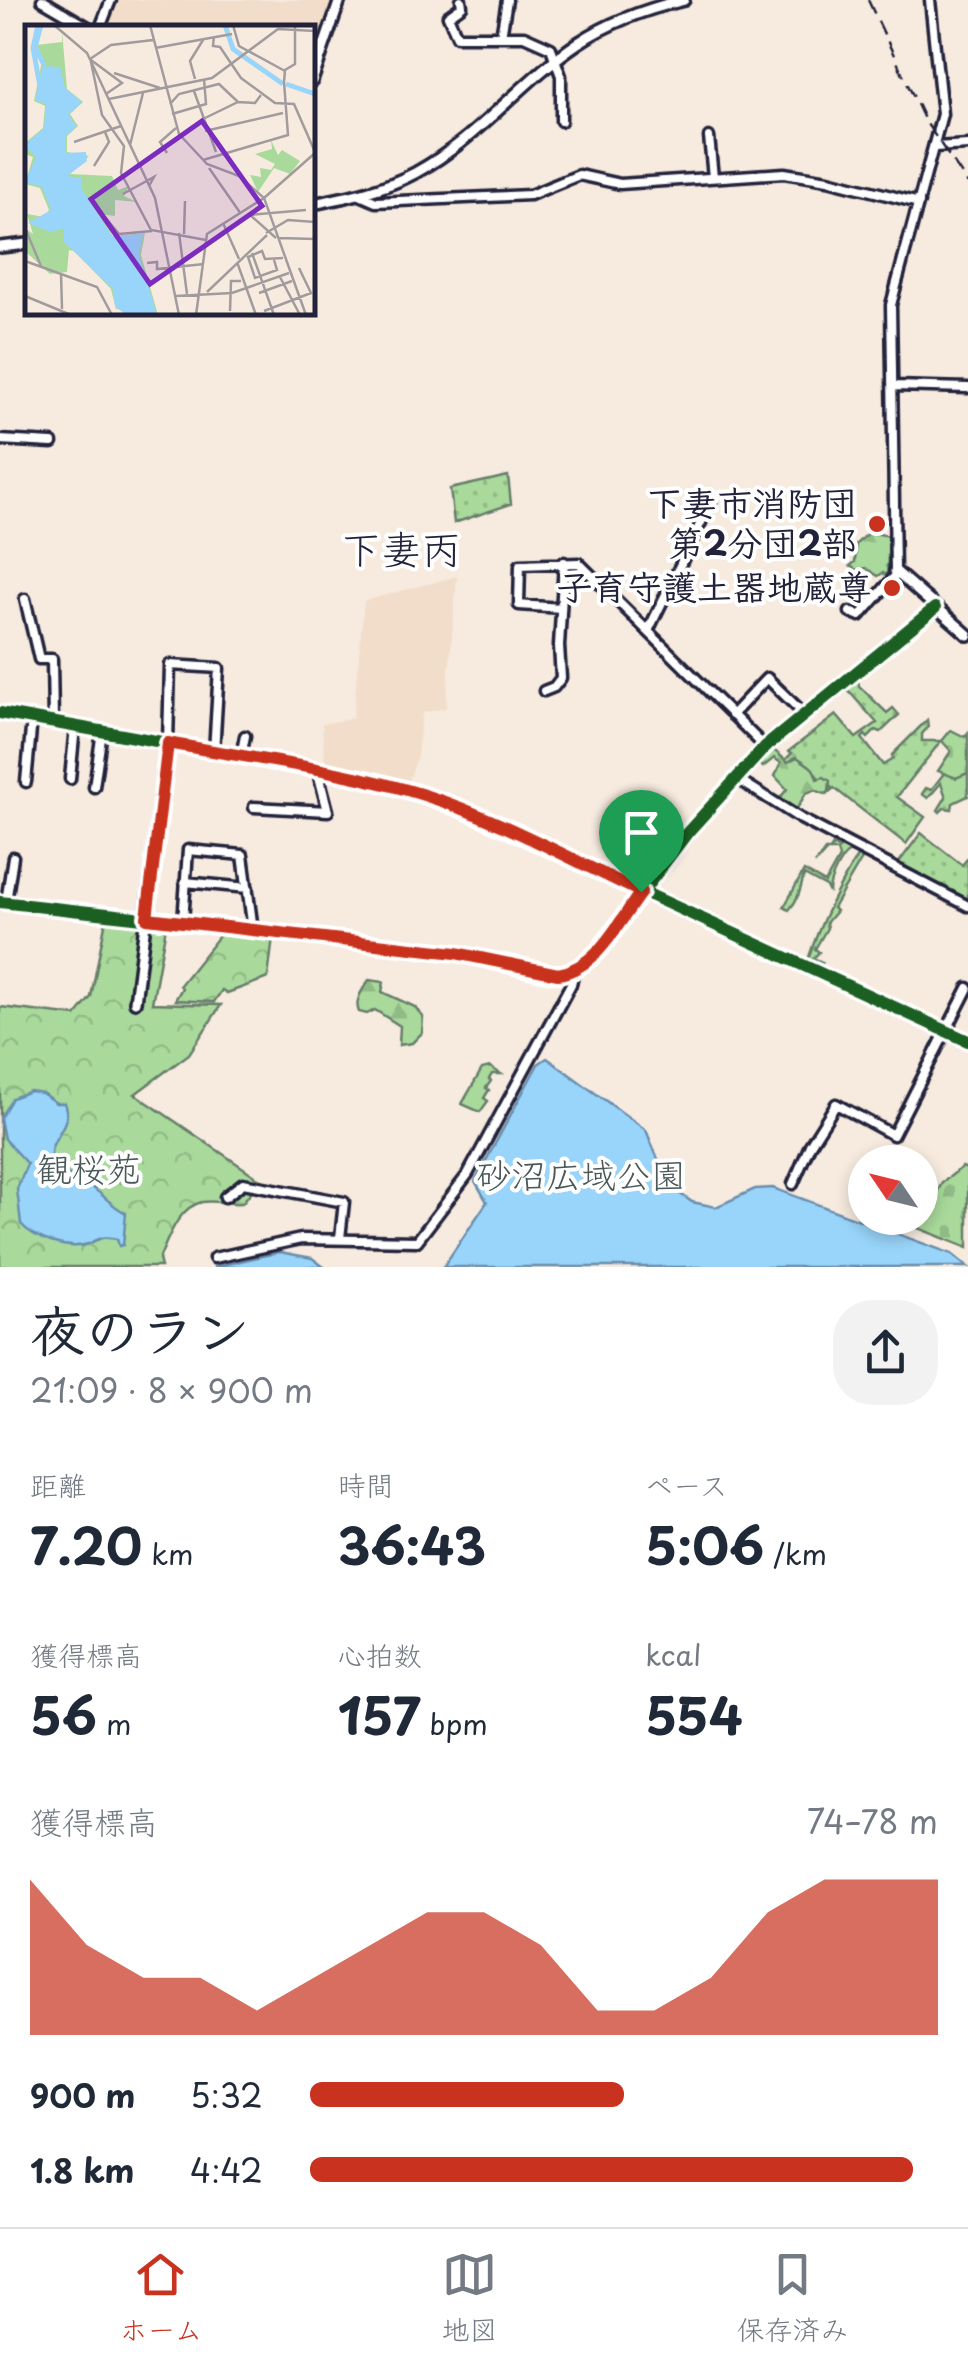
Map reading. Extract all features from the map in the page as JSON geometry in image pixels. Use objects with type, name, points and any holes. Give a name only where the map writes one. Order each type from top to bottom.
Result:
[{"type":"street","points":[[42,0],[85,25]]},
{"type":"street","points":[[101,25],[111,0]]},
{"type":"street","points":[[315,62],[340,0]]},
{"type":"street","points":[[460,0],[462,6],[448,16],[457,36],[524,36],[551,48],[561,76],[562,120]]},
{"type":"street","points":[[501,36],[507,0]]},
{"type":"street","points":[[315,203],[360,195],[416,172],[448,152],[557,59],[620,19],[684,0]]},
{"type":"street","points":[[850,612],[860,616],[896,573],[891,306],[939,129],[942,94],[930,0]]},
{"type":"street","points":[[939,129],[951,145]]},
{"type":"street","points":[[710,136],[713,178]]},
{"type":"street","points":[[935,147],[968,145]]},
{"type":"street","points":[[360,195],[376,202],[530,195],[579,175],[620,184],[784,173],[919,203]]},
{"type":"street","points":[[0,247],[25,244]]},
{"type":"street","points":[[894,386],[968,388]]},
{"type":"street","points":[[0,440],[52,443]]},
{"type":"street","points":[[648,630],[711,502]]},
{"type":"street","points":[[544,691],[562,678],[559,646],[564,562]]},
{"type":"street","points":[[561,608],[519,605],[520,564],[579,563],[765,748]]},
{"type":"street","points":[[896,573],[968,634]]},
{"type":"street","points":[[26,599],[39,660],[51,658],[53,663],[53,722]]},
{"type":"street","points":[[13,856],[3,902],[456,953],[548,974],[574,971],[596,953],[641,892],[765,748],[935,608]]},
{"type":"street","points":[[135,1002],[168,743],[170,665],[219,668],[214,752]]},
{"type":"street","points":[[732,715],[767,678],[804,714]]},
{"type":"street","points":[[0,713],[317,769],[375,781],[443,802],[968,1040]]},
{"type":"street","points":[[26,782],[32,718]]},
{"type":"street","points":[[70,779],[74,726]]},
{"type":"street","points":[[94,786],[102,731]]},
{"type":"street","points":[[241,756],[244,736]]},
{"type":"street","points":[[254,807],[328,811],[317,769]]},
{"type":"street","points":[[736,778],[801,819],[968,906]]},
{"type":"street","points":[[183,922],[188,850],[243,855],[253,930]]},
{"type":"street","points":[[185,882],[248,888]]},
{"type":"street","points":[[214,1258],[301,1239],[412,1242],[422,1236],[474,1164],[574,971]]},
{"type":"street","points":[[793,1184],[810,1145],[836,1104],[892,1135],[968,988]]},
{"type":"street","points":[[224,1198],[243,1183],[344,1202],[340,1238]]},
{"type":"shaded area","points":[[115,0],[334,0],[315,50],[315,25],[105,25]]},
{"type":"shaded area","points":[[457,576],[446,708],[422,713],[417,756],[409,781],[325,763],[322,724],[353,718],[364,601]]},
{"type":"green space","points":[[508,476],[511,504],[454,523],[450,489]]},
{"type":"green space","points":[[869,532],[889,536],[887,576],[850,566],[855,562],[856,544]]},
{"type":"green space","points":[[858,676],[859,686],[887,713],[893,708],[899,715],[881,732],[876,730],[862,738],[883,765],[927,720],[922,741],[941,741],[897,797],[925,817],[906,844],[834,788],[829,792],[831,787],[804,764],[794,758],[789,763],[785,760],[792,753],[789,751],[836,715],[856,738],[877,723],[846,688]]},
{"type":"green space","points":[[951,730],[965,737],[968,733],[968,773],[956,778],[938,771],[951,751],[942,741]]},
{"type":"green space","points":[[771,748],[788,762],[797,757],[812,768],[817,779],[824,777],[830,781],[829,792],[806,793],[795,812],[777,802],[787,789],[775,776],[781,763],[774,758],[763,767],[760,764]]},
{"type":"green space","points":[[945,772],[956,777],[968,773],[968,796],[953,803],[952,809],[940,812],[946,797],[941,783],[928,798],[922,794],[926,788],[931,790]]},
{"type":"green space","points":[[921,833],[962,865],[968,858],[968,901],[897,865]]},
{"type":"green space","points":[[833,845],[853,851],[837,868],[829,893],[826,887],[804,875],[795,902],[789,910],[784,907],[804,871],[825,883],[839,858],[837,851],[827,851],[815,864],[825,850]]},
{"type":"green space","points":[[859,853],[863,857],[833,908],[836,911],[815,949],[819,952],[813,959],[822,963],[818,966],[808,960],[813,945]]},
{"type":"green space","name":"観桜苑","points":[[107,914],[167,921],[152,1003],[221,1005],[189,1054],[135,1094],[261,1180],[242,1203],[202,1202],[186,1210],[166,1242],[159,1259],[161,1267],[0,1267],[0,1007],[76,1016],[91,997]]},
{"type":"green space","points":[[223,931],[273,937],[268,978],[227,993],[222,990],[214,1002],[175,1000],[180,985]]},
{"type":"green space","points":[[369,980],[384,982],[382,992],[415,1007],[423,1017],[422,1033],[412,1043],[399,1045],[400,1026],[375,1010],[359,1012],[358,1000]]},
{"type":"green space","points":[[490,1067],[501,1074],[492,1074],[489,1079],[484,1098],[488,1101],[480,1112],[462,1104],[482,1069]]},
{"type":"green space","points":[[962,1167],[968,1169],[968,1248],[936,1235],[938,1190]]},
{"type":"water","name":"砂沼広域公園","points":[[547,1058],[646,1130],[665,1176],[692,1202],[716,1207],[755,1189],[773,1188],[848,1216],[848,1235],[900,1235],[952,1254],[968,1267],[443,1267],[487,1202],[475,1181],[538,1064]]},
{"type":"water","points":[[30,1091],[64,1103],[66,1116],[52,1147],[52,1162],[61,1172],[87,1184],[126,1213],[123,1245],[109,1237],[80,1246],[61,1245],[21,1224],[17,1189],[27,1164],[4,1139],[0,1118],[12,1098]]},
{"type":"water","points":[[280,1252],[312,1258],[324,1267],[213,1267]]},
{"type":"railway","points":[[868,0],[925,121],[968,184]]},
{"type":"cycle path","points":[[0,902],[456,953],[548,974],[574,971],[596,953],[687,833],[765,747],[935,608]]},
{"type":"cycle path","points":[[0,713],[363,778],[423,795],[480,817],[968,1041]]},
{"type":"place","name":"下妻市消防団 第2分団2部","points":[[877,524]]},
{"type":"place","name":"子育守護土器地蔵尊","points":[[892,588]]},
{"type":"district","name":"下妻丙","points":[[401,550]]},
{"type":"route","points":[[168,743],[342,774],[423,794],[641,892],[587,962],[574,971],[558,974],[456,953],[147,918],[168,743]]}]
